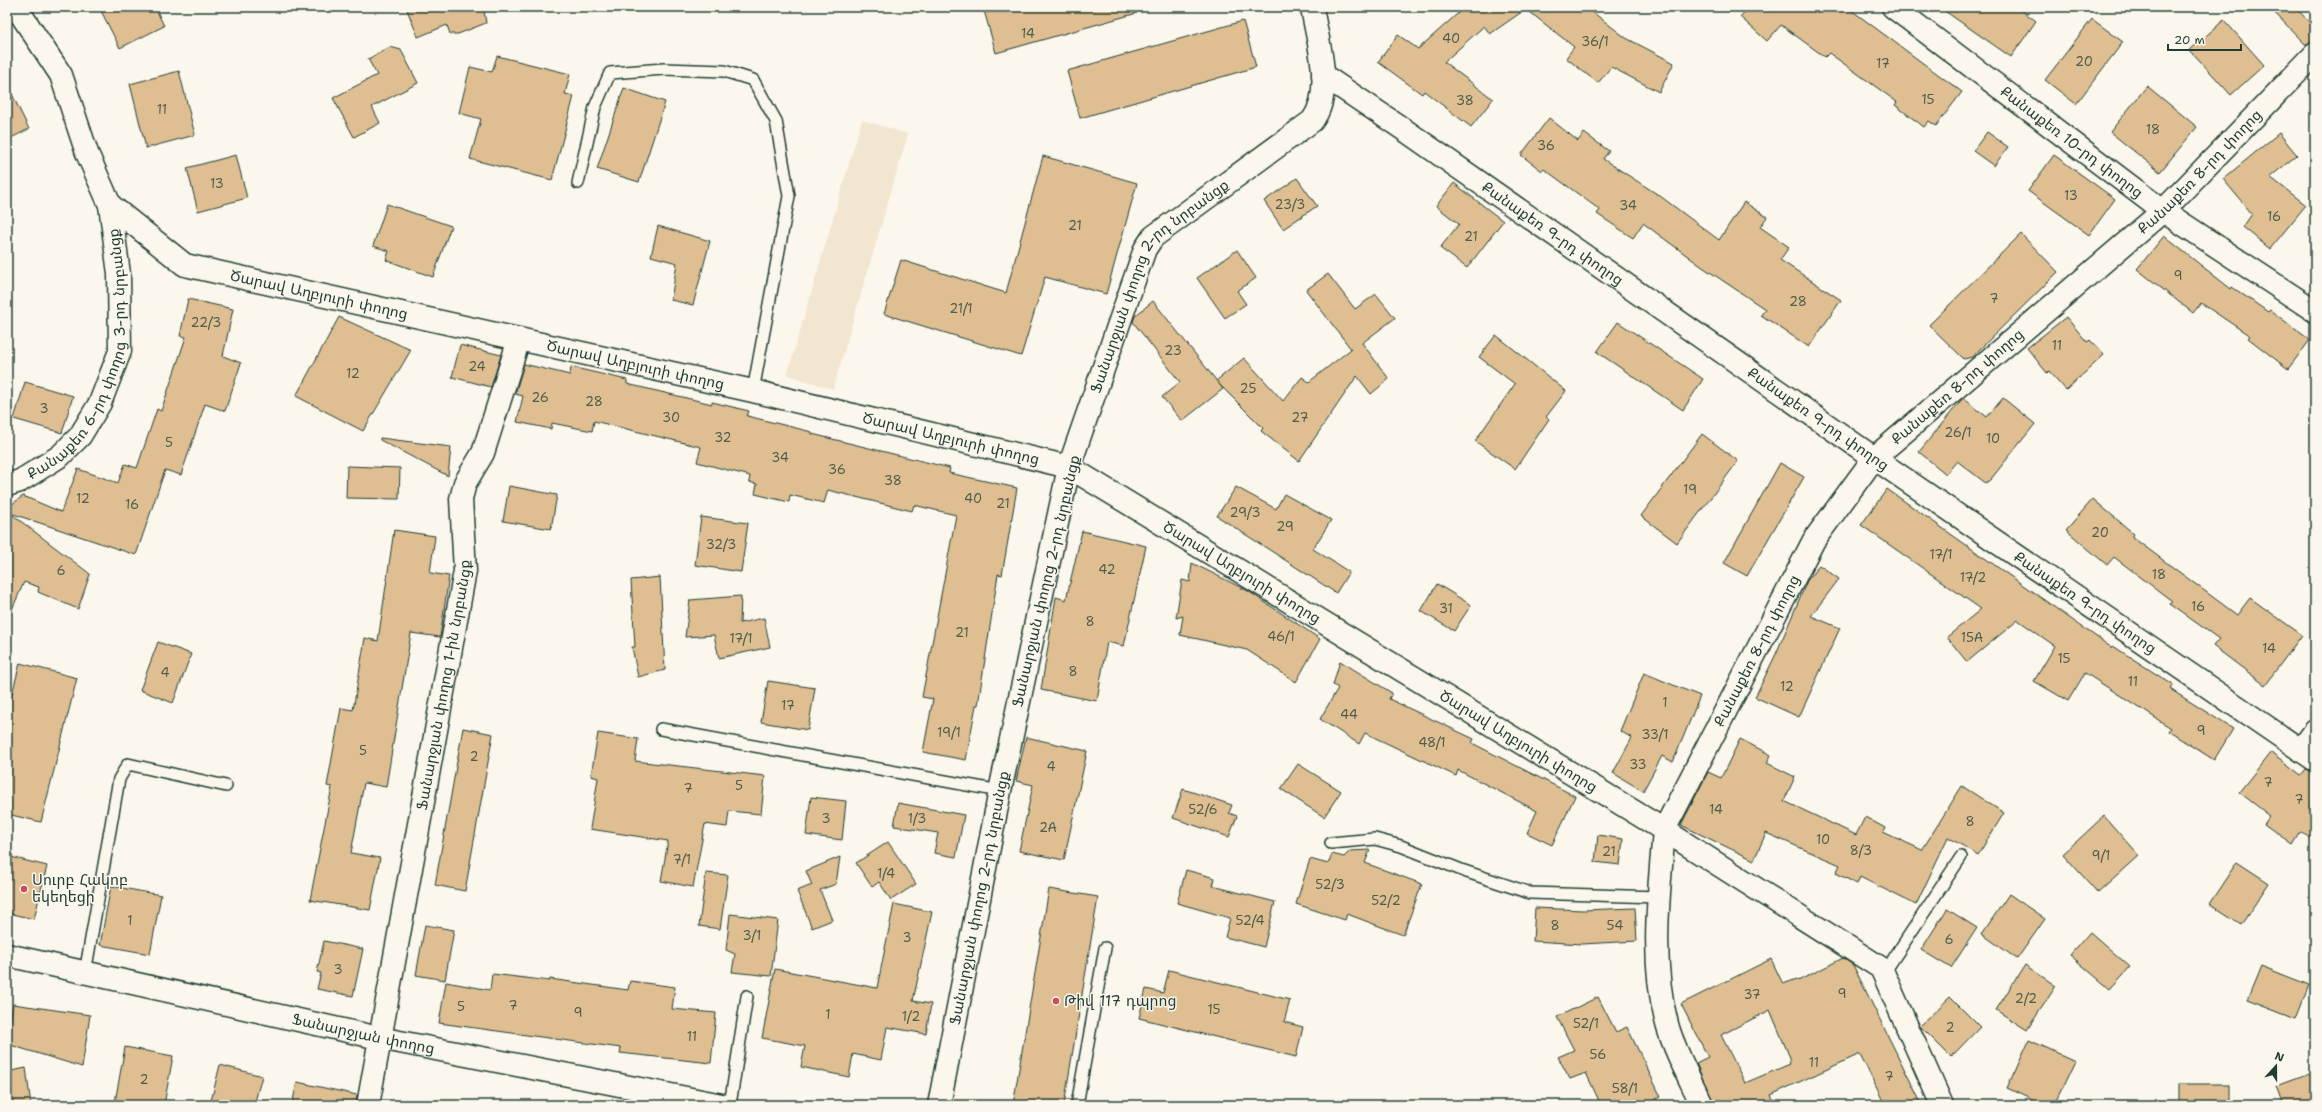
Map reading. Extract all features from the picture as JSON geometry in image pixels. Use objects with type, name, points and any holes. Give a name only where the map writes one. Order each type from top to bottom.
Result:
[{"type":"street","name":"Ծարավ Աղբյուրի փողոց","points":[[16,7],[60,75],[87,153],[110,205],[185,265],[753,391],[1069,467],[1664,830],[1881,968],[1884,973]]},
{"type":"street","name":"Ֆանարջյան փողոց 2-րդ նրբանցք","points":[[940,1105],[1000,791],[1069,467],[1145,249],[1153,237],[1312,121],[1319,112],[1322,103],[1323,75],[1312,7]]},
{"type":"street","name":"Քանաքեռ 10-րդ փողոց","points":[[1893,7],[2163,211],[2315,311]]},
{"type":"street","name":"Քանաքեռ 8-րդ փողոց","points":[[1664,830],[1814,540],[1874,458],[2163,211],[2315,54]]},
{"type":"street","name":"Քանաքեռ 9-րդ փողոց","points":[[1323,75],[1406,131],[1874,458],[2308,755]]},
{"type":"street","name":"Քանաքեռ 6-րդ փողոց 3-րդ նրբանցք","points":[[7,485],[20,481],[60,456],[80,436],[100,403],[120,351],[119,274],[110,205]]},
{"type":"street","name":"Ֆանարջյան փողոց 1-ին նրբանցք","points":[[368,1105],[465,570],[461,500],[465,483],[483,453],[519,339]]},
{"type":"street","points":[[2308,755],[2315,731]]},
{"type":"street","points":[[1664,830],[1658,897],[1657,960],[1667,1024],[1702,1105]]},
{"type":"street","name":"Ֆանարջյան փողոց","points":[[7,955],[379,1038],[722,1105]]},
{"type":"street","points":[[1884,973],[1942,1105]]},
{"type":"lane","points":[[578,183],[595,107],[610,73],[664,69],[724,71],[753,80],[776,121],[789,196],[753,391]]},
{"type":"lane","points":[[661,729],[1000,791]]},
{"type":"lane","points":[[85,973],[118,779],[128,764],[226,786]]},
{"type":"lane","points":[[1331,842],[1375,839],[1401,846],[1464,871],[1530,893],[1658,897]]},
{"type":"lane","points":[[1884,973],[1961,857]]},
{"type":"lane","points":[[1077,1105],[1105,948]]},
{"type":"lane","points":[[730,1105],[747,996]]},
{"type":"shaded area","points":[[862,120],[908,134],[833,389],[787,375]]},
{"type":"building","points":[[99,7],[155,7],[164,26],[120,48]]},
{"type":"building","points":[[406,7],[490,8],[484,11],[486,23],[458,34],[450,34],[447,25],[418,37]]},
{"type":"building","points":[[983,7],[1136,7],[1137,13],[996,53]]},
{"type":"building","points":[[1465,7],[1586,7],[1626,38],[1674,63],[1659,92],[1611,67],[1598,83],[1566,58],[1574,47],[1526,9],[1490,34],[1484,26],[1444,62],[1493,99],[1471,127],[1424,91],[1422,94],[1378,62],[1398,35],[1418,49]]},
{"type":"building","points":[[1749,7],[1847,7],[1962,92],[1936,126],[1929,121],[1924,127],[1895,105],[1897,102],[1829,53],[1825,57],[1781,25],[1767,41],[1740,17]]},
{"type":"building","points":[[1939,7],[2017,7],[2036,21],[2011,57]]},
{"type":"building","points":[[2269,7],[2295,7],[2315,28],[2315,42],[2306,45]]},
{"type":"building","points":[[2092,19],[2123,42],[2076,104],[2045,80]]},
{"type":"building","points":[[2224,20],[2264,65],[2231,95],[2190,50]]},
{"type":"building","points":[[1243,21],[1256,67],[1080,118],[1067,71]]},
{"type":"building","points":[[390,47],[401,50],[418,83],[372,107],[380,123],[354,137],[333,98],[377,75],[368,59]]},
{"type":"building","points":[[497,56],[570,74],[565,94],[574,96],[552,180],[470,159],[481,119],[459,113],[470,67],[492,72]]},
{"type":"building","points":[[179,71],[195,135],[146,148],[130,84]]},
{"type":"building","points":[[7,84],[29,129],[7,140]]},
{"type":"building","points":[[2147,86],[2197,127],[2160,172],[2110,132]]},
{"type":"building","points":[[624,88],[665,102],[639,182],[597,169]]},
{"type":"building","points":[[1549,118],[1578,141],[1584,133],[1609,151],[1603,159],[1660,196],[1719,240],[1744,202],[1767,217],[1760,227],[1789,247],[1780,260],[1841,300],[1809,347],[1761,315],[1765,309],[1701,266],[1643,223],[1633,238],[1597,214],[1600,210],[1544,169],[1542,171],[1521,155]]},
{"type":"building","points":[[1987,132],[2008,147],[1994,166],[1973,151]]},
{"type":"building","points":[[2279,133],[2297,155],[2270,177],[2306,205],[2270,249],[2243,227],[2252,214],[2223,179]]},
{"type":"building","points":[[236,155],[247,198],[198,211],[187,168]]},
{"type":"building","points":[[2054,155],[2115,199],[2089,235],[2028,191]]},
{"type":"building","points":[[1043,156],[1137,183],[1106,294],[1045,277],[1021,356],[884,314],[901,260],[1006,293]]},
{"type":"building","points":[[1297,178],[1317,206],[1283,229],[1264,201]]},
{"type":"building","points":[[1454,183],[1503,221],[1467,268],[1440,248],[1459,224],[1436,206]]},
{"type":"building","points":[[387,204],[451,226],[433,277],[386,260],[389,251],[373,246]]},
{"type":"building","points":[[658,226],[710,241],[693,305],[671,300],[677,263],[651,256]]},
{"type":"building","points":[[2021,234],[2058,272],[1972,357],[1964,359],[1929,325]]},
{"type":"building","points":[[2164,236],[2231,289],[2232,287],[2268,312],[2270,310],[2310,340],[2288,369],[2248,338],[2250,336],[2201,303],[2193,313],[2137,269]]},
{"type":"building","points":[[1237,250],[1256,278],[1237,291],[1246,304],[1225,318],[1197,278]]},
{"type":"building","points":[[1328,274],[1355,309],[1376,294],[1395,318],[1362,343],[1389,379],[1371,394],[1357,376],[1299,461],[1261,431],[1263,428],[1216,381],[1244,358],[1283,401],[1302,377],[1309,382],[1351,349],[1306,290]]},
{"type":"building","points":[[188,299],[233,309],[223,356],[241,363],[225,411],[205,404],[181,475],[165,470],[136,555],[10,513],[90,574],[78,609],[38,592],[39,587],[24,582],[7,621],[7,508],[23,496],[61,512],[78,469],[118,483],[125,464],[137,468],[157,409],[161,411],[186,337],[180,336]]},
{"type":"building","points":[[1153,301],[1223,389],[1182,421],[1162,397],[1180,382],[1133,322],[1135,316]]},
{"type":"building","points":[[339,317],[411,350],[363,431],[296,396]]},
{"type":"building","points":[[2066,317],[2087,342],[2090,340],[2104,355],[2066,390],[2049,371],[2047,373],[2027,348]]},
{"type":"building","points":[[1618,322],[1703,379],[1683,410],[1597,352]]},
{"type":"building","points":[[1496,335],[1566,391],[1546,417],[1549,419],[1515,469],[1475,441],[1515,384],[1479,357]]},
{"type":"building","points":[[460,345],[501,355],[491,387],[452,377]]},
{"type":"building","points":[[524,364],[570,375],[571,367],[627,380],[627,384],[749,411],[747,416],[812,432],[812,434],[950,468],[949,473],[1017,488],[1002,575],[998,574],[978,705],[976,705],[966,760],[923,752],[933,699],[922,697],[956,515],[914,505],[912,511],[828,490],[824,503],[790,495],[789,502],[755,494],[757,484],[749,482],[750,476],[697,462],[701,447],[594,421],[592,431],[552,423],[551,429],[517,422],[523,396],[515,394]]},
{"type":"building","points":[[25,382],[73,396],[62,433],[14,419]]},
{"type":"building","points":[[1963,398],[1987,417],[2003,398],[2035,424],[1987,484],[1957,461],[1946,474],[1919,452]]},
{"type":"building","points":[[1702,434],[1738,461],[1677,543],[1641,516]]},
{"type":"building","points":[[380,438],[451,447],[448,476],[380,440]]},
{"type":"building","points":[[1780,463],[1804,477],[1747,576],[1724,563]]},
{"type":"building","points":[[347,466],[400,468],[399,499],[346,498]]},
{"type":"building","points":[[509,486],[557,495],[551,529],[503,521]]},
{"type":"building","points":[[1236,487],[1276,509],[1284,494],[1331,520],[1313,549],[1349,572],[1336,593],[1217,516]]},
{"type":"building","points":[[1887,489],[2112,648],[2113,646],[2173,685],[2170,689],[2233,729],[2214,760],[2169,731],[2171,728],[2085,673],[2068,701],[2034,681],[2055,646],[2018,620],[1967,662],[1947,637],[1981,609],[1861,525]]},
{"type":"building","points":[[2093,499],[2134,534],[2132,537],[2237,615],[2250,598],[2302,635],[2265,685],[2213,646],[2219,639],[2170,604],[2172,601],[2114,557],[2107,565],[2066,530]]},
{"type":"building","points":[[701,517],[748,523],[741,572],[695,565]]},
{"type":"building","points":[[394,530],[435,536],[430,573],[449,576],[440,637],[411,633],[386,787],[364,783],[351,853],[380,858],[370,910],[310,900],[332,787],[327,786],[341,708],[353,710],[365,638],[378,641]]},
{"type":"building","points":[[1082,531],[1146,546],[1124,646],[1107,642],[1097,701],[1041,690],[1056,597],[1066,600]]},
{"type":"building","points":[[1192,563],[1248,591],[1320,639],[1296,682],[1247,650],[1180,635],[1183,616],[1176,618],[1182,580],[1190,582]]},
{"type":"building","points":[[1819,565],[1839,579],[1811,616],[1840,628],[1799,717],[1755,697],[1776,654],[1807,581]]},
{"type":"building","points":[[660,577],[665,670],[638,677],[632,647],[635,647],[631,580]]},
{"type":"building","points":[[1437,584],[1471,605],[1454,631],[1421,611]]},
{"type":"building","points":[[741,596],[740,623],[764,618],[770,647],[719,658],[714,635],[685,637],[690,600]]},
{"type":"building","points":[[158,642],[191,654],[173,703],[140,690]]},
{"type":"building","points":[[1340,661],[1392,693],[1389,699],[1474,739],[1472,743],[1575,796],[1552,845],[1527,833],[1537,811],[1458,770],[1456,776],[1365,733],[1359,744],[1320,719],[1338,688],[1333,685]]},
{"type":"building","points":[[20,663],[77,678],[41,822],[7,814],[7,714]]},
{"type":"building","points":[[1644,673],[1700,696],[1673,762],[1662,756],[1643,791],[1613,773],[1632,738],[1620,731]]},
{"type":"building","points":[[768,681],[815,688],[808,730],[761,722]]},
{"type":"building","points":[[463,728],[493,734],[465,891],[435,885]]},
{"type":"building","points":[[598,733],[638,739],[635,761],[765,776],[761,814],[729,811],[727,827],[705,824],[693,887],[661,881],[668,841],[590,829],[598,778],[591,776]]},
{"type":"building","points":[[1026,737],[1087,751],[1064,860],[1019,851],[1033,785],[1016,781]]},
{"type":"building","points":[[1740,739],[1771,755],[1767,763],[1795,777],[1784,801],[1856,835],[1865,817],[1885,828],[1883,832],[1922,850],[1962,786],[2004,813],[1978,855],[1948,837],[1916,905],[1860,877],[1857,884],[1836,873],[1840,865],[1766,833],[1754,860],[1681,825],[1708,772],[1721,778]]},
{"type":"building","points":[[2271,752],[2301,775],[2306,769],[2315,772],[2315,839],[2301,832],[2293,845],[2264,824],[2270,816],[2239,792]]},
{"type":"building","points":[[1298,764],[1341,791],[1324,817],[1281,789]]},
{"type":"building","points":[[1183,789],[1232,805],[1229,813],[1237,816],[1229,837],[1173,818]]},
{"type":"building","points":[[811,797],[846,801],[842,840],[806,835]]},
{"type":"building","points":[[898,803],[964,815],[956,857],[934,853],[938,833],[894,826]]},
{"type":"building","points":[[2104,816],[2139,856],[2098,893],[2063,854]]},
{"type":"building","points":[[1598,835],[1623,839],[1620,865],[1595,862]]},
{"type":"building","points":[[888,842],[916,884],[891,900],[879,882],[872,887],[856,863]]},
{"type":"building","points":[[1370,850],[1365,863],[1422,884],[1403,935],[1347,914],[1345,920],[1296,904],[1310,859],[1328,864],[1332,854],[1344,857],[1350,851]]},
{"type":"building","name":"Սուրբ Հակոբ եկեղեցի","points":[[7,856],[47,866],[34,919],[7,913]]},
{"type":"building","points":[[840,857],[836,884],[820,890],[832,920],[812,928],[797,891],[812,885],[806,871]]},
{"type":"building","points":[[2237,862],[2269,883],[2241,925],[2209,904]]},
{"type":"building","points":[[1186,870],[1215,878],[1213,886],[1275,902],[1264,947],[1225,937],[1230,918],[1177,903]]},
{"type":"building","points":[[706,873],[728,875],[720,929],[699,926]]},
{"type":"building","points":[[111,886],[161,895],[150,954],[100,945]]},
{"type":"building","name":"Թիվ 117 դպրոց","points":[[1049,889],[1098,897],[1064,1105],[1013,1105]]},
{"type":"building","points":[[2009,894],[2045,919],[2017,959],[1982,934]]},
{"type":"building","points":[[894,904],[932,912],[913,1001],[931,1004],[926,1034],[887,1027],[881,1060],[853,1054],[849,1077],[801,1067],[805,1046],[762,1038],[775,969],[877,988]]},
{"type":"building","points":[[1535,908],[1583,910],[1635,908],[1637,941],[1582,944],[1533,941]]},
{"type":"building","points":[[1947,909],[1977,928],[1951,968],[1921,950]]},
{"type":"building","points":[[730,914],[778,920],[771,976],[732,972],[735,954],[726,950]]},
{"type":"building","points":[[425,925],[454,930],[445,980],[416,975]]},
{"type":"building","points":[[2090,932],[2130,967],[2110,989],[2070,955]]},
{"type":"building","points":[[324,941],[363,949],[353,996],[317,989],[321,973],[317,972]]},
{"type":"building","points":[[1843,958],[1853,965],[1922,1105],[1885,1105],[1860,1054],[1771,1095],[1774,1101],[1757,1105],[1714,1105],[1696,1063],[1708,1057],[1681,1004],[1771,959],[1783,984],[1797,979],[1798,981]],"holes":[[[1770,1010],[1791,1060],[1789,1061],[1790,1064],[1745,1083],[1721,1035]]]},
{"type":"building","points":[[2025,965],[2056,986],[2027,1030],[1996,1010]]},
{"type":"building","points":[[2261,966],[2309,985],[2296,1019],[2247,1000]]},
{"type":"building","points":[[1169,970],[1290,1000],[1284,1022],[1303,1027],[1296,1057],[1139,1018],[1146,989],[1163,993]]},
{"type":"building","points":[[492,974],[550,981],[550,979],[628,990],[630,981],[675,987],[672,1009],[716,1013],[711,1063],[620,1053],[621,1048],[439,1023],[446,982],[490,990]]},
{"type":"building","points":[[1598,997],[1616,1032],[1627,1027],[1661,1097],[1643,1105],[1601,1105],[1586,1073],[1570,1079],[1558,1057],[1574,1050],[1557,1017]]},
{"type":"building","points":[[1950,997],[1980,1027],[1951,1057],[1920,1026]]},
{"type":"building","points":[[13,1004],[90,1015],[82,1067],[7,1044]]},
{"type":"building","points":[[2029,1040],[2075,1061],[2054,1105],[2043,1105],[2007,1088]]},
{"type":"building","points":[[125,1047],[173,1056],[164,1105],[131,1105],[115,1102]]},
{"type":"building","points":[[220,1065],[262,1076],[254,1105],[210,1105]]},
{"type":"building","points":[[26,1068],[31,1105],[7,1105],[7,1072]]},
{"type":"building","points":[[2315,1072],[2315,1105],[2284,1105],[2277,1086]]},
{"type":"building","points":[[297,1082],[357,1095],[356,1105],[292,1105]]},
{"type":"building","points":[[2178,1084],[2228,1084],[2228,1105],[2178,1105]]},
{"type":"place","name":"Սուրբ Հակոբ եկեղեցի","points":[[24,889]]},
{"type":"place","name":"Թիվ 117 դպրոց","points":[[1056,1001]]}]
